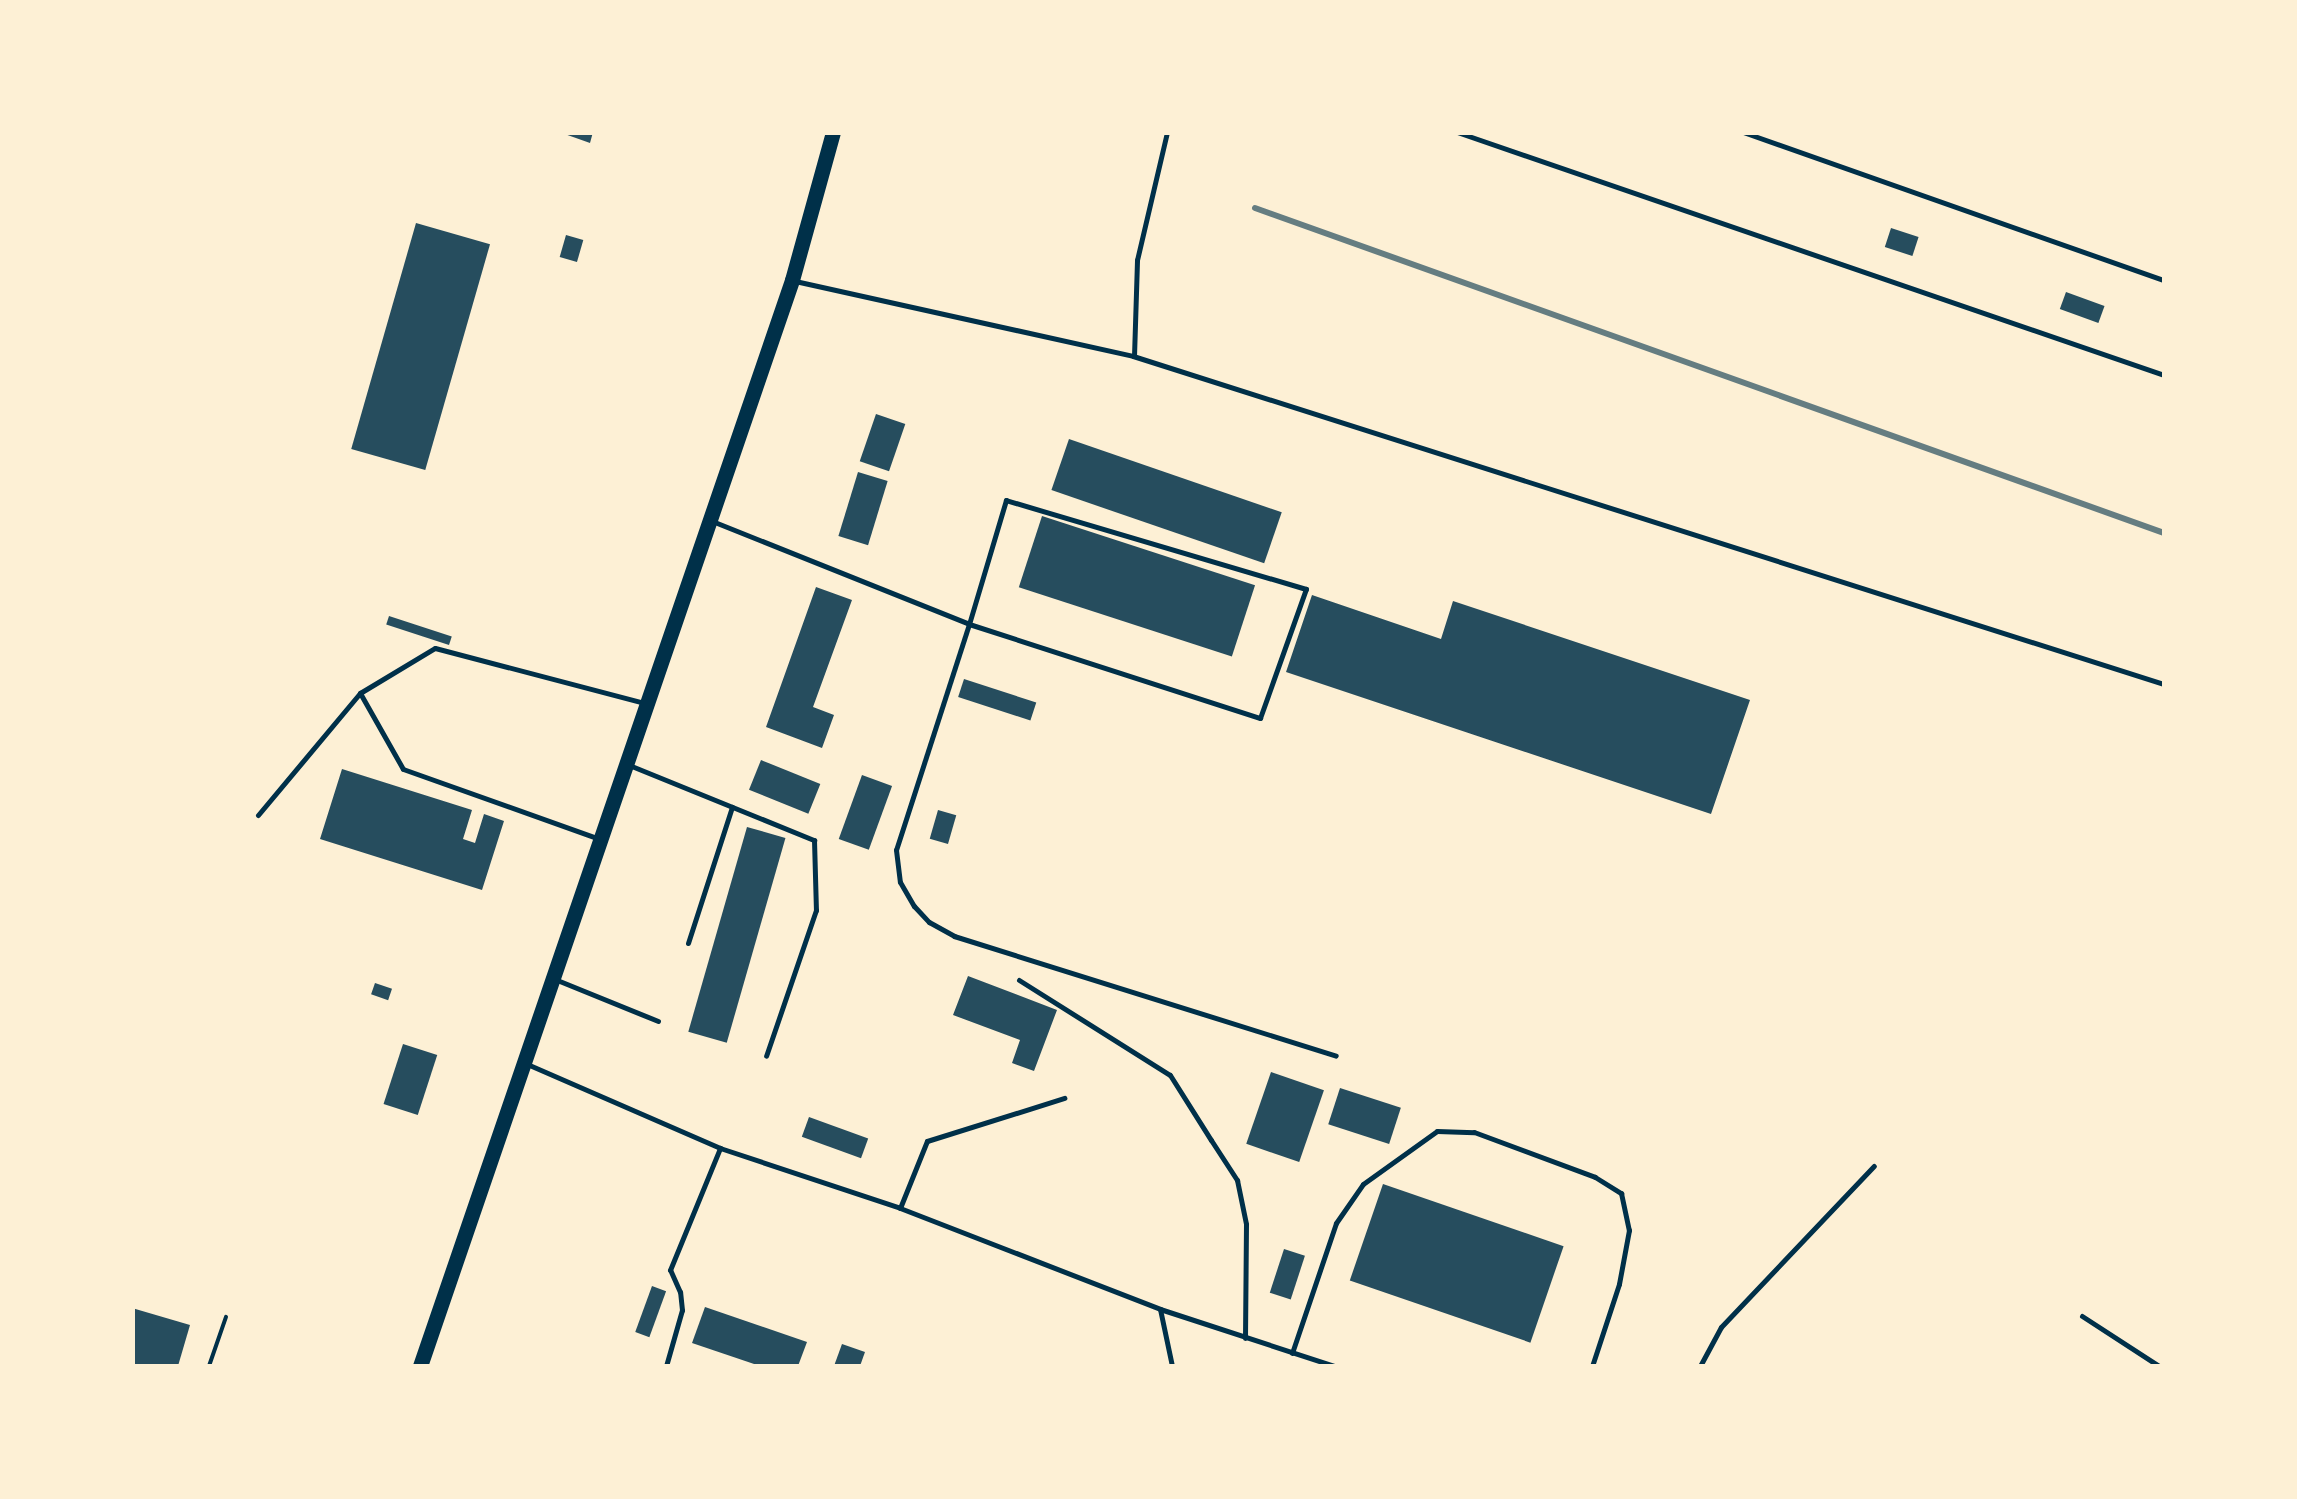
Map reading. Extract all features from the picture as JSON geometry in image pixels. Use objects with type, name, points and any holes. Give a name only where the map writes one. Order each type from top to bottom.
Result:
[{"type":"main road","points":[[420,1366],[792,280],[834,132]]},
{"type":"lane","points":[[1134,356],[1137,260],[1167,132]]},
{"type":"lane","points":[[1457,132],[2164,375]]},
{"type":"lane","points":[[1743,132],[2164,280]]},
{"type":"lane","points":[[792,280],[1134,356],[2164,684]]},
{"type":"lane","points":[[710,520],[969,624],[1260,718],[1306,589],[1006,500],[969,624],[896,850],[900,882],[914,906],[929,922],[970,942],[1336,1056]]},
{"type":"lane","points":[[258,815],[360,692],[436,648],[646,704]]},
{"type":"lane","points":[[360,692],[403,769],[600,839]]},
{"type":"lane","points":[[626,764],[814,840],[816,910],[766,1056]]},
{"type":"lane","points":[[688,944],[732,807]]},
{"type":"lane","points":[[554,979],[658,1020]]},
{"type":"lane","points":[[1019,980],[1170,1075],[1212,1140],[1237,1180],[1246,1224],[1245,1338]]},
{"type":"lane","points":[[526,1063],[720,1148],[900,1208],[1160,1310],[1334,1366]]},
{"type":"lane","points":[[900,1208],[927,1141],[1064,1098]]},
{"type":"lane","points":[[1292,1353],[1336,1223],[1363,1184],[1438,1131],[1474,1132],[1594,1177],[1620,1193],[1629,1230],[1619,1284],[1592,1366]]},
{"type":"lane","points":[[666,1366],[682,1310],[680,1292],[670,1270],[720,1148]]},
{"type":"lane","points":[[1700,1366],[1721,1327],[1874,1166]]},
{"type":"lane","points":[[1160,1310],[1172,1366]]},
{"type":"lane","points":[[2082,1316],[2159,1366]]},
{"type":"path","points":[[209,1366],[226,1317]]},
{"type":"building","points":[[559,132],[593,132],[590,143]]},
{"type":"building","points":[[416,223],[490,244],[425,470],[351,449]]},
{"type":"building","points":[[1891,228],[1919,237],[1912,256],[1885,247]]},
{"type":"building","points":[[566,235],[583,240],[577,262],[560,257]]},
{"type":"building","points":[[2066,292],[2105,306],[2098,323],[2060,309]]},
{"type":"building","points":[[876,414],[905,424],[889,471],[860,461]]},
{"type":"building","points":[[1069,439],[1282,512],[1264,563],[1051,490]]},
{"type":"building","points":[[858,472],[888,481],[868,545],[838,536]]},
{"type":"building","points":[[1042,516],[1255,585],[1232,657],[1019,587]]},
{"type":"building","points":[[816,587],[852,600],[813,707],[834,715],[822,748],[766,727]]},
{"type":"building","points":[[1312,595],[1441,639],[1453,601],[1750,700],[1711,814],[1286,672]]},
{"type":"building","points":[[389,616],[452,636],[449,645],[386,625]]},
{"type":"building","points":[[964,679],[1036,702],[1030,721],[958,697]]},
{"type":"building","points":[[761,760],[820,784],[808,814],[749,790]]},
{"type":"building","points":[[342,769],[472,810],[463,839],[475,843],[484,814],[504,821],[482,890],[320,839]]},
{"type":"building","points":[[862,775],[892,786],[869,850],[839,839]]},
{"type":"building","points":[[938,810],[956,815],[948,844],[930,839]]},
{"type":"building","points":[[747,827],[785,838],[727,1043],[688,1032]]},
{"type":"building","points":[[968,976],[1057,1010],[1034,1071],[1012,1063],[1020,1040],[953,1015]]},
{"type":"building","points":[[375,983],[392,989],[388,1000],[371,994]]},
{"type":"building","points":[[403,1044],[437,1055],[418,1115],[384,1104]]},
{"type":"building","points":[[1271,1072],[1324,1090],[1299,1162],[1246,1144]]},
{"type":"building","points":[[1340,1088],[1401,1108],[1389,1144],[1328,1124]]},
{"type":"building","points":[[809,1117],[868,1139],[861,1158],[802,1137]]},
{"type":"building","points":[[1383,1184],[1564,1246],[1530,1343],[1350,1280]]},
{"type":"building","points":[[1284,1249],[1305,1256],[1291,1300],[1270,1293]]},
{"type":"building","points":[[652,1286],[666,1291],[649,1337],[635,1332]]},
{"type":"building","points":[[705,1307],[807,1342],[798,1366],[760,1366],[692,1343]]},
{"type":"building","points":[[132,1308],[190,1325],[178,1366],[132,1366]]},
{"type":"building","points":[[842,1344],[865,1352],[860,1366],[834,1366]]},
{"type":"railway","points":[[1255,208],[2164,533]]}]
